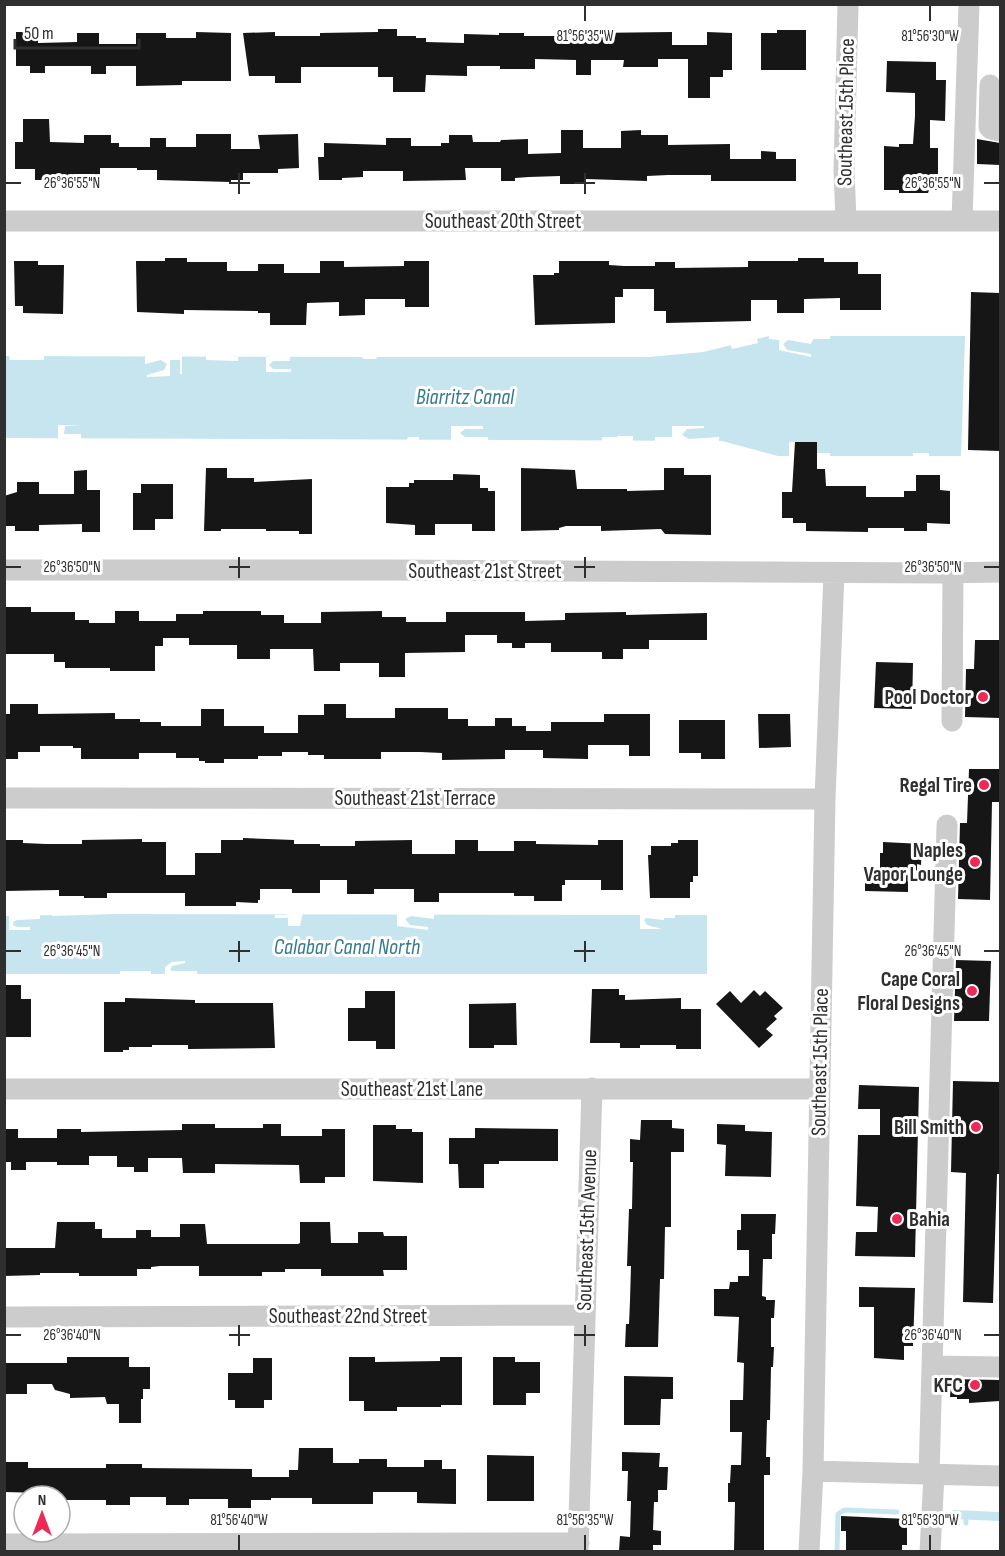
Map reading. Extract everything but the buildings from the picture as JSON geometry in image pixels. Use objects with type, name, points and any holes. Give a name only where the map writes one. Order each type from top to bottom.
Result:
[{"type":"street","name":"Southeast 15th Place","points":[[846,220],[844,171],[848,4]]},
{"type":"street","points":[[962,220],[969,4]]},
{"type":"street","points":[[995,91],[989,127],[1000,130]]},
{"type":"street","name":"Southeast 20th Street","points":[[4,221],[1000,220]]},
{"type":"street","name":"Southeast 21st Street","points":[[4,570],[1000,572]]},
{"type":"street","name":"Southeast 15th Place","points":[[809,1551],[813,1471],[825,799],[834,573]]},
{"type":"street","points":[[952,721],[953,573]]},
{"type":"street","name":"Southeast 21st Terrace","points":[[4,798],[825,799]]},
{"type":"street","points":[[930,1551],[932,1366],[947,825]]},
{"type":"street","name":"Southeast 15th Avenue","points":[[578,1547],[592,1088]]},
{"type":"street","name":"Southeast 21st Lane","points":[[4,1089],[819,1089]]},
{"type":"street","name":"Southeast 22nd Street","points":[[4,1317],[584,1315]]},
{"type":"street","points":[[932,1366],[1000,1367]]},
{"type":"street","points":[[813,1471],[1000,1476]]},
{"type":"street","points":[[4,1544],[578,1547]]},
{"type":"water","name":"Biarritz Canal","points":[[769,336],[965,336],[961,456],[778,456],[722,441],[5,438],[5,356],[362,357],[364,359],[376,359],[377,357],[649,357],[703,352]]},
{"type":"water","name":"Calabar Canal North","points":[[105,914],[707,915],[707,974],[5,974],[5,916]]},
{"type":"water","points":[[953,1510],[1000,1512],[1000,1521],[952,1519],[949,1518]]},
{"type":"pier","points":[[769,336],[830,336],[830,339],[813,339],[811,344],[788,340],[783,344],[787,350],[811,354],[811,357],[779,350],[779,340],[769,339]]},
{"type":"pier","points":[[742,339],[743,342],[757,339],[758,343],[732,349],[730,342]]},
{"type":"pier","points":[[33,353],[44,353],[44,360],[10,360],[9,356],[32,356]]},
{"type":"pier","points":[[152,353],[182,356],[182,374],[180,374],[180,360],[170,360],[170,376],[147,377],[147,375],[164,370],[167,364],[161,360],[145,364],[145,356],[152,356]]},
{"type":"pier","points":[[214,353],[230,354],[230,357],[238,357],[238,361],[206,360],[206,356],[213,356]]},
{"type":"pier","points":[[275,354],[290,354],[290,361],[273,361],[269,365],[273,369],[291,369],[291,372],[266,372],[266,357],[274,357]]},
{"type":"pier","points":[[58,425],[81,425],[65,426],[64,434],[81,434],[81,441],[58,438]]},
{"type":"pier","points":[[451,426],[483,426],[483,429],[465,429],[460,433],[465,437],[488,437],[488,441],[481,441],[480,444],[469,443],[468,440],[451,440]]},
{"type":"pier","points":[[672,426],[704,426],[704,428],[687,429],[682,435],[689,439],[719,437],[719,441],[655,441],[655,437],[672,437]]},
{"type":"pier","points":[[633,436],[633,444],[602,444],[602,437]]},
{"type":"pier","points":[[408,437],[419,437],[419,443],[382,443],[382,440],[407,440]]},
{"type":"pier","points":[[789,442],[817,442],[817,445],[796,453],[830,453],[830,459],[815,459],[814,456],[789,456]]},
{"type":"pier","points":[[913,453],[929,453],[929,456],[961,456],[961,459],[913,459]]},
{"type":"pier","points":[[113,911],[113,914],[52,916],[52,913]]},
{"type":"pier","points":[[288,912],[303,912],[300,926],[288,926],[288,918],[275,918],[275,915],[287,915]]},
{"type":"pier","points":[[659,912],[675,912],[675,918],[664,918],[664,920],[646,918],[644,920],[647,925],[662,929],[640,929],[640,915],[658,915]]},
{"type":"pier","points":[[4,913],[40,913],[40,919],[13,922],[13,925],[17,927],[30,927],[30,930],[9,930],[9,916],[5,916]]},
{"type":"pier","points":[[397,914],[434,914],[434,919],[411,916],[405,919],[410,925],[428,927],[428,930],[397,926]]},
{"type":"pier","points":[[185,961],[185,963],[172,966],[170,970],[197,971],[197,977],[185,977],[185,974],[165,974],[165,967],[172,962]]},
{"type":"pier","points":[[120,971],[151,971],[151,974],[120,977]]},
{"type":"waterway","points":[[837,1552],[838,1514],[844,1510],[897,1512]]},
{"type":"place","name":"Pool Doctor","points":[[983,697]]},
{"type":"place","name":"Regal Tire","points":[[984,785]]},
{"type":"place","name":"Naples Vapor Lounge","points":[[975,862]]},
{"type":"place","name":"Cape Coral Floral Designs","points":[[972,991]]},
{"type":"place","name":"Bill Smith","points":[[976,1127]]},
{"type":"place","name":"Bahia","points":[[897,1219]]},
{"type":"place","name":"KFC","points":[[975,1385]]}]
